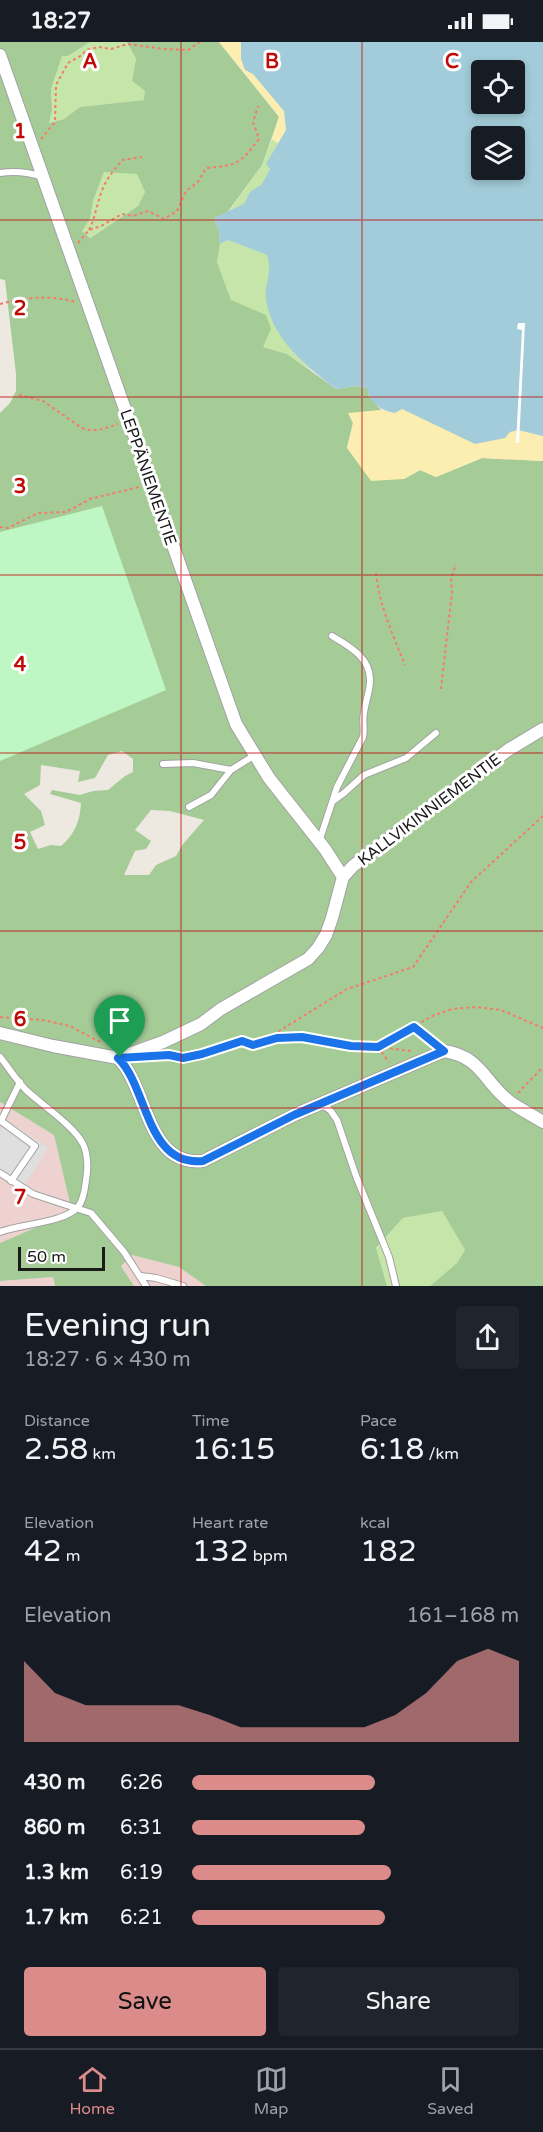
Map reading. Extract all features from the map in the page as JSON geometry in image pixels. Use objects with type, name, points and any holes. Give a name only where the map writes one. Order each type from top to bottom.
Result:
[{"type":"street","name":"LEPPÄNIEMENTIE","points":[[0,55],[236,724],[269,778],[343,877]]},
{"type":"street","name":"KALLVIKINNIEMENTIE","points":[[118,1058],[163,1042],[201,1024],[221,1009],[308,959],[326,935],[343,877],[353,866],[542,727]]},
{"type":"street","points":[[0,1033],[118,1058],[126,1065],[135,1083],[146,1116],[160,1140],[169,1151],[190,1162],[203,1161],[320,1104],[438,1052],[458,1053],[474,1062],[488,1080],[510,1101],[543,1122]]},
{"type":"lane","points":[[0,173],[12,171],[32,173],[43,177]]},
{"type":"lane","points":[[319,842],[346,767],[363,737],[363,717],[370,680],[368,666],[360,656],[332,636]]},
{"type":"lane","points":[[332,801],[344,794],[364,775],[406,758],[436,733]]},
{"type":"lane","points":[[189,807],[211,795],[231,770],[255,754]]},
{"type":"lane","points":[[163,764],[194,763],[231,770]]},
{"type":"lane","points":[[0,1058],[20,1082],[83,1143],[87,1168],[84,1194],[78,1208],[60,1217],[15,1226],[0,1232]]},
{"type":"lane","points":[[11,1181],[35,1146],[0,1121],[20,1082]]},
{"type":"lane","points":[[320,1104],[330,1110],[337,1119],[356,1176],[389,1257],[396,1286]]},
{"type":"lane","points":[[0,1173],[33,1194],[91,1213],[124,1252],[146,1286]]},
{"type":"lane","points":[[141,1276],[183,1286]]},
{"type":"path","points":[[34,150],[55,122],[56,85],[68,63],[86,50],[99,47],[111,49],[128,44],[188,50],[200,42]]},
{"type":"path","points":[[89,230],[122,214],[133,216],[148,211],[164,219],[177,211],[186,191],[198,182],[206,168],[234,165],[248,154],[259,139],[253,122],[258,106]]},
{"type":"path","points":[[70,252],[89,230],[104,186],[111,174],[122,160],[142,157]]},
{"type":"path","points":[[0,304],[19,299],[48,297],[87,305]]},
{"type":"path","points":[[19,395],[43,401],[81,428],[89,431],[100,430],[129,420]]},
{"type":"path","points":[[0,527],[8,528],[38,513],[66,512],[90,500],[121,490],[139,487],[154,489]]},
{"type":"path","points":[[441,689],[452,592],[451,578],[456,564]]},
{"type":"path","points":[[376,573],[377,587],[389,627],[405,665]]},
{"type":"path","points":[[261,1042],[347,989],[412,967],[471,882],[543,816]]},
{"type":"path","points":[[378,1047],[432,1016],[452,1009],[477,1007],[501,1010],[543,1028]]},
{"type":"path","points":[[0,1017],[43,1020],[70,1026],[101,1042]]},
{"type":"path","points":[[414,1027],[438,1052]]},
{"type":"path","points":[[159,1056],[183,1058],[242,1041],[253,1045],[277,1038],[302,1037],[351,1046],[438,1052]]},
{"type":"path","points":[[378,1047],[385,1059],[398,1070]]},
{"type":"path","points":[[510,1101],[543,1066]]},
{"type":"shaded area","points":[[0,1102],[54,1135],[72,1212],[0,1243]]},
{"type":"shaded area","points":[[8,1121],[48,1148],[24,1186],[0,1169],[0,1131]]},
{"type":"shaded area","points":[[132,1255],[179,1267],[206,1286],[134,1286],[121,1265]]},
{"type":"shaded area","points":[[53,1277],[55,1286],[0,1286],[0,1281]]},
{"type":"green space","points":[[0,42],[90,42],[68,56],[62,56],[51,89],[52,110],[49,123],[64,119],[80,107],[144,100],[145,91],[132,81],[136,59],[127,42],[219,42],[279,117],[262,165],[227,213],[214,218],[219,230],[220,244],[217,262],[231,300],[266,315],[271,329],[263,347],[287,354],[336,389],[355,386],[368,388],[369,396],[381,410],[349,414],[353,423],[347,448],[404,479],[420,470],[436,477],[482,458],[543,461],[543,1286],[430,1286],[457,1263],[465,1250],[442,1211],[403,1218],[376,1248],[387,1286],[206,1286],[179,1267],[132,1255],[121,1266],[134,1286],[55,1286],[53,1277],[0,1281],[0,1243],[72,1212],[54,1135],[0,1102],[0,413],[10,403],[16,391],[16,374],[5,280],[0,279]],"holes":[[[104,172],[137,174],[145,192],[138,206],[90,238],[82,231],[90,219],[93,201]],[[122,751],[133,759],[133,772],[108,790],[80,795],[52,790],[50,794],[81,803],[79,816],[76,827],[61,846],[51,845],[38,849],[30,832],[45,825],[41,811],[24,794],[40,785],[41,765],[80,771],[78,782],[95,778],[108,755]],[[151,810],[170,811],[204,820],[183,844],[176,856],[156,865],[149,875],[124,875],[135,851],[146,849],[151,841],[135,830]]]},
{"type":"green space","points":[[90,42],[127,42],[136,59],[132,81],[145,91],[145,100],[80,107],[64,119],[49,123],[52,110],[51,89],[62,56],[68,56]]},
{"type":"green space","points":[[272,139],[278,143],[267,164],[270,169],[254,201],[228,213],[262,165]]},
{"type":"green space","points":[[104,172],[137,173],[145,192],[138,206],[89,238],[82,231],[90,219],[93,201]]},
{"type":"green space","points":[[228,240],[267,255],[270,265],[266,298],[294,353],[313,372],[287,354],[263,347],[231,300],[217,262],[220,244]]},
{"type":"green space","points":[[102,506],[166,690],[0,761],[0,532]]},
{"type":"green space","points":[[442,1211],[465,1250],[457,1263],[430,1286],[387,1286],[376,1249],[403,1218]]},
{"type":"sand","points":[[219,42],[241,42],[241,59],[284,111],[286,130],[278,143],[272,139],[279,116]]},
{"type":"sand","points":[[401,409],[509,432],[518,430],[543,436],[543,461],[482,458],[436,477],[420,470],[404,479],[371,481],[347,448],[353,423],[348,413],[381,410],[395,413]]},
{"type":"water","points":[[241,42],[543,42],[543,436],[518,430],[510,432],[505,438],[475,444],[402,409],[395,413],[380,408],[373,402],[367,388],[355,386],[336,389],[292,351],[275,327],[266,300],[269,273],[267,255],[228,240],[220,244],[219,230],[214,218],[244,204],[250,192],[262,184],[270,169],[266,164],[286,130],[284,111],[253,74],[245,70],[241,59]]},
{"type":"pier","points":[[518,323],[525,323],[519,443],[516,443],[522,330],[517,329]]},
{"type":"route","points":[[414,1027],[444,1051],[432,1054],[294,1115],[203,1161],[190,1162],[169,1151],[160,1140],[146,1116],[135,1083],[126,1065],[118,1058],[120,1057],[169,1055],[183,1058],[242,1041],[253,1045],[277,1038],[302,1037],[351,1046],[378,1047],[414,1027]]}]
